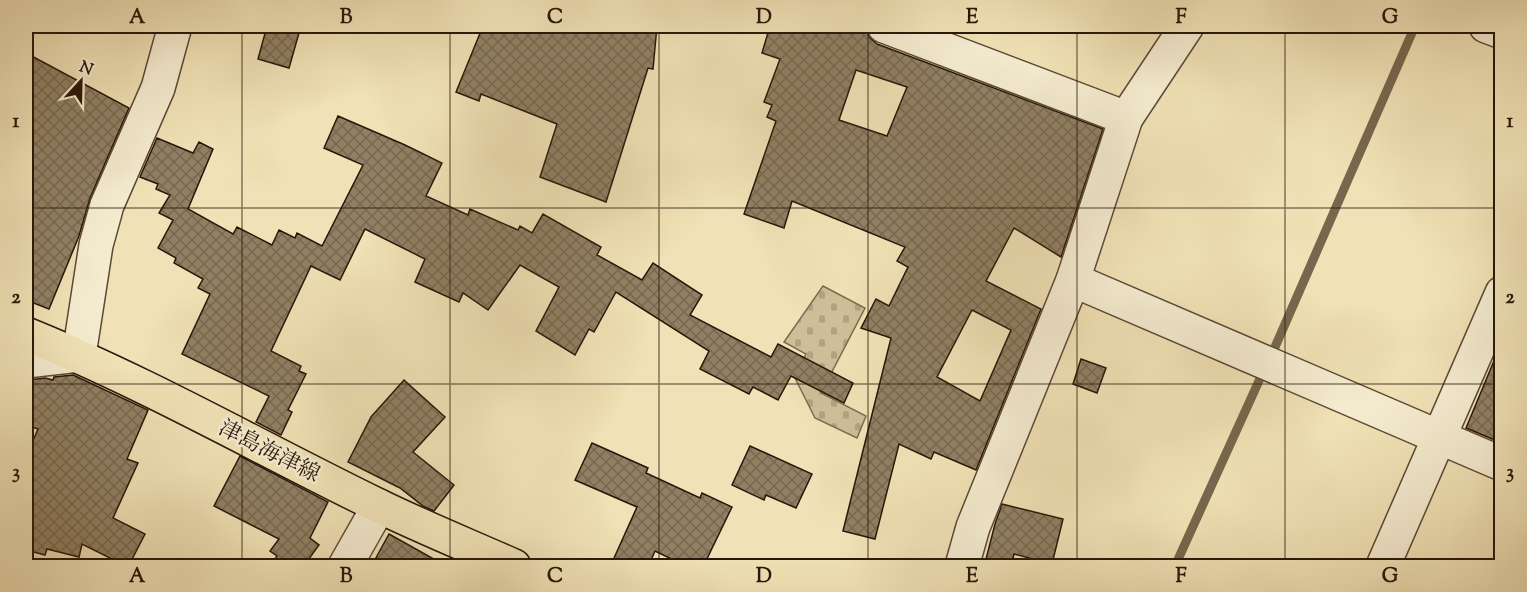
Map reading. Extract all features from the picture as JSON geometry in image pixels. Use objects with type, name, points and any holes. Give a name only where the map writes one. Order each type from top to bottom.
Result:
[{"type":"main road","name":"津島海津線","points":[[26,334],[79,355],[379,506],[514,567]]},
{"type":"street","points":[[26,361],[79,355],[96,245],[106,205],[158,88],[175,26]]},
{"type":"street","points":[[884,26],[1126,118]]},
{"type":"street","points":[[962,567],[973,527],[1072,280],[1126,118],[1187,26]]},
{"type":"street","points":[[1486,26],[1502,32]]},
{"type":"street","points":[[1072,280],[1502,465]]},
{"type":"street","points":[[1383,567],[1502,293]]},
{"type":"street","points":[[345,567],[379,506]]},
{"type":"green space","points":[[823,286],[865,308],[821,393],[866,416],[857,438],[815,418],[795,378],[806,354],[784,342]]},
{"type":"building","points":[[267,26],[301,26],[289,68],[258,59]]},
{"type":"building","points":[[483,26],[657,26],[653,69],[648,68],[606,202],[540,177],[557,124],[481,94],[479,101],[456,92]]},
{"type":"building","points":[[770,26],[866,26],[869,37],[877,44],[1103,129],[1061,257],[1014,228],[986,281],[1041,309],[976,470],[934,452],[931,459],[899,444],[875,539],[843,531],[891,338],[861,328],[876,299],[889,306],[908,267],[897,261],[905,247],[792,201],[784,228],[744,214],[776,121],[767,117],[772,105],[764,102],[780,59],[762,53]],"holes":[[[856,70],[907,87],[887,136],[839,120]],[[972,310],[1011,330],[980,401],[937,377]]]},
{"type":"building","points":[[26,53],[129,108],[90,198],[79,236],[49,309],[26,300]]},
{"type":"building","points":[[338,116],[442,163],[426,196],[468,215],[470,209],[518,230],[520,226],[532,233],[543,214],[601,247],[597,255],[642,280],[653,263],[702,295],[690,315],[771,357],[778,344],[853,383],[844,403],[791,376],[778,400],[753,387],[749,394],[700,369],[709,351],[616,292],[594,332],[589,329],[575,355],[536,331],[559,287],[520,265],[488,310],[463,293],[459,302],[415,282],[425,259],[365,229],[340,280],[311,266],[271,351],[301,366],[299,371],[306,374],[288,410],[292,412],[281,435],[256,422],[269,396],[182,354],[210,294],[198,288],[203,279],[174,263],[176,258],[158,248],[173,220],[159,213],[170,195],[156,189],[158,184],[140,177],[157,138],[193,153],[199,142],[213,149],[188,209],[233,234],[237,227],[272,245],[279,230],[295,238],[297,233],[322,246],[363,165],[324,148]]},
{"type":"building","points":[[1502,344],[1502,443],[1466,428]]},
{"type":"building","points":[[1081,359],[1106,368],[1097,393],[1073,384]]},
{"type":"building","points":[[73,375],[148,410],[127,459],[138,463],[113,518],[145,534],[128,567],[82,544],[79,557],[47,549],[45,555],[26,550],[26,457],[38,429],[26,425],[26,393],[29,380],[45,378],[53,380],[54,377]]},
{"type":"building","points":[[404,380],[445,417],[413,452],[454,485],[434,511],[423,506],[400,488],[348,462],[371,417]]},
{"type":"building","points":[[592,443],[648,468],[646,473],[700,498],[702,493],[732,507],[703,567],[688,567],[655,551],[648,567],[610,567],[637,507],[575,480]]},
{"type":"building","points":[[750,446],[812,474],[796,508],[766,495],[764,500],[732,485]]},
{"type":"building","points":[[240,456],[328,502],[310,538],[319,545],[303,567],[270,567],[277,556],[270,551],[279,539],[214,506]]},
{"type":"building","points":[[1002,504],[1063,519],[1052,564],[1014,554],[1011,567],[984,567]]},
{"type":"building","points":[[389,534],[448,567],[371,567]]},
{"type":"waterway","points":[[1272,354],[1415,26]]},
{"type":"waterway","points":[[1175,566],[1263,372]]}]
